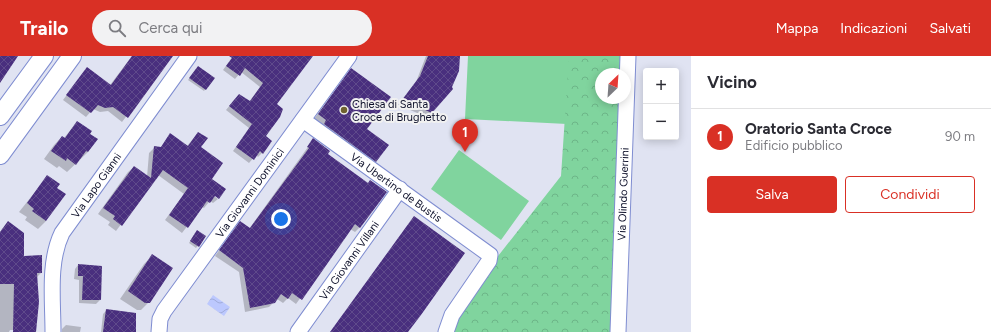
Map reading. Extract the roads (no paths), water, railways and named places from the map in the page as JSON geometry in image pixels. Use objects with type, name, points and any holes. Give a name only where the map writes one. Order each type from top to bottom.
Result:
[{"type":"street","points":[[0,116],[44,56]]},
{"type":"street","points":[[0,155],[72,56]]},
{"type":"street","name":"Via Lapo Gianni","points":[[53,332],[54,260],[56,247],[62,233],[189,56]]},
{"type":"street","name":"Via Giovanni Dominici","points":[[159,332],[160,319],[164,312],[348,56]]},
{"type":"street","name":"Via Olindo Guerrini","points":[[618,332],[628,56]]},
{"type":"street","name":"Via Ubertino de Bustis","points":[[303,120],[490,254],[489,261],[452,315],[446,332]]},
{"type":"street","name":"Via Giovanni Villani","points":[[298,332],[400,189]]},
{"type":"water","points":[[213,295],[230,307],[224,316],[207,304]]},
{"type":"place","name":"Chiesa di Santa Croce di Brughetto","points":[[344,110]]},
{"type":"place","name":"Oratorio Santa Croce","points":[[465,152]]}]
